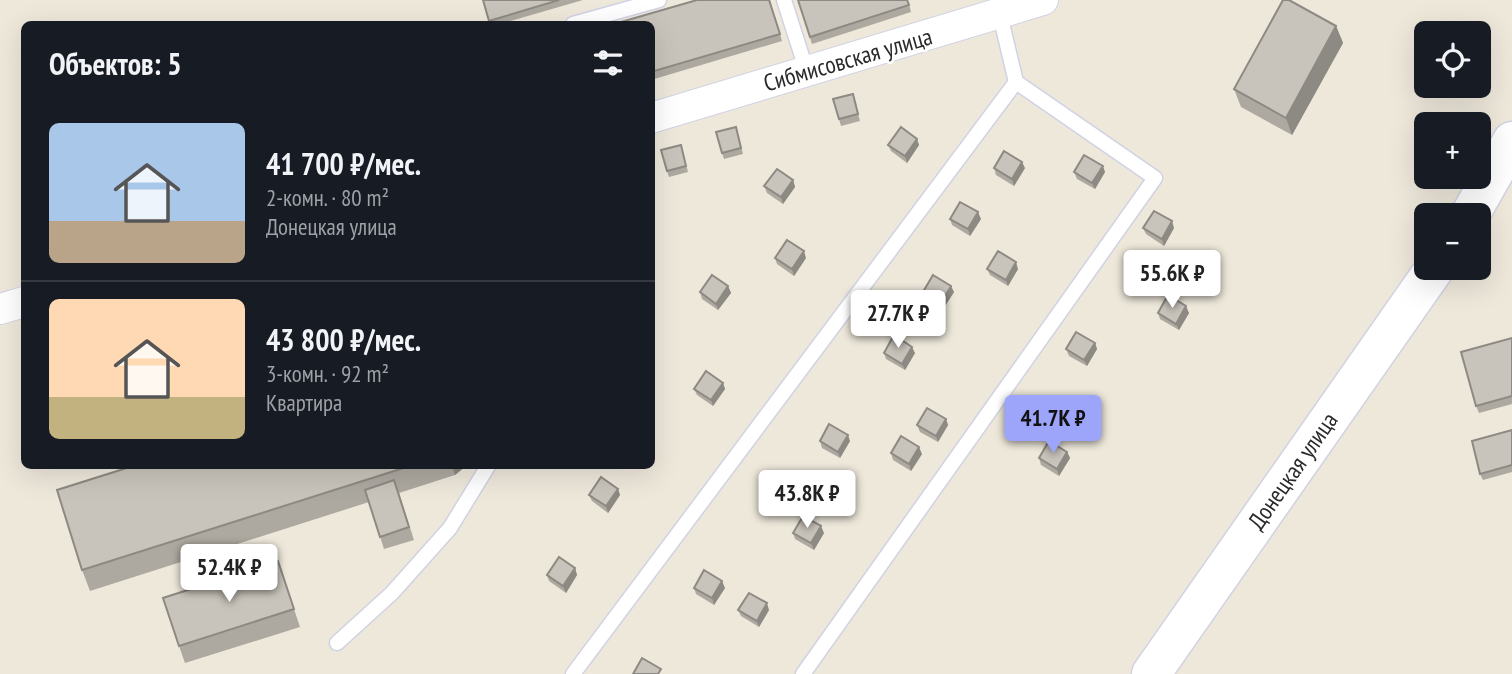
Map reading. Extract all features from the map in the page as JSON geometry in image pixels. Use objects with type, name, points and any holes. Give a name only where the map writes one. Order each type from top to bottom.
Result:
[{"type":"main road","points":[[1477,203],[1512,141]]},
{"type":"main road","name":"Донецкая улица","points":[[1151,674],[1427,280]]},
{"type":"street","name":"Сибмисовская улица","points":[[655,117],[1043,0]]},
{"type":"street","points":[[0,309],[21,303]]},
{"type":"lane","points":[[584,21],[659,0]]},
{"type":"lane","points":[[784,0],[807,72]]},
{"type":"lane","points":[[803,674],[1155,178],[1016,82],[1000,15]]},
{"type":"lane","points":[[573,674],[1016,82]]},
{"type":"lane","points":[[337,643],[392,593],[450,528],[486,469]]},
{"type":"building","points":[[483,0],[559,0],[489,21]]},
{"type":"building","points":[[697,0],[769,0],[780,34],[655,71],[655,21],[624,21]]},
{"type":"building","points":[[798,0],[907,0],[909,5],[810,37]]},
{"type":"building","points":[[1283,0],[1289,0],[1336,26],[1286,118],[1234,89]]},
{"type":"building","points":[[853,94],[858,114],[839,119],[833,99]]},
{"type":"building","points":[[736,127],[741,148],[722,153],[716,132]]},
{"type":"building","points":[[901,127],[917,139],[905,156],[888,145]]},
{"type":"building","points":[[681,145],[686,166],[667,171],[661,150]]},
{"type":"building","points":[[1004,151],[1022,162],[1012,179],[994,168]]},
{"type":"building","points":[[1084,155],[1103,166],[1092,183],[1074,172]]},
{"type":"building","points":[[777,169],[793,180],[781,197],[764,186]]},
{"type":"building","points":[[960,202],[978,212],[968,229],[950,219]]},
{"type":"building","points":[[1154,211],[1172,221],[1162,239],[1143,228]]},
{"type":"building","points":[[787,240],[804,251],[792,269],[775,258]]},
{"type":"building","points":[[998,251],[1016,262],[1006,280],[987,269]]},
{"type":"building","points":[[712,275],[728,286],[716,304],[700,292]]},
{"type":"building","points":[[933,275],[951,286],[941,303],[923,292]]},
{"type":"building","points":[[1168,295],[1186,306],[1176,324],[1158,313]]},
{"type":"building","points":[[1076,332],[1095,343],[1084,360],[1066,349]]},
{"type":"building","points":[[894,335],[912,347],[902,364],[884,353]]},
{"type":"building","points":[[1512,338],[1512,396],[1476,406],[1461,352]]},
{"type":"building","points":[[706,371],[723,383],[711,400],[694,389]]},
{"type":"building","points":[[927,408],[946,419],[936,436],[917,425]]},
{"type":"building","points":[[829,424],[848,435],[838,452],[820,441]]},
{"type":"building","points":[[1512,430],[1512,465],[1480,474],[1472,441]]},
{"type":"building","points":[[901,436],[919,447],[909,464],[891,453]]},
{"type":"building","points":[[1049,441],[1067,452],[1057,469],[1039,458]]},
{"type":"building","points":[[124,469],[401,469],[82,570],[57,490]]},
{"type":"building","points":[[601,477],[618,489],[606,506],[589,495]]},
{"type":"building","points":[[394,480],[409,527],[380,537],[365,490]]},
{"type":"building","points":[[803,516],[821,526],[811,543],[793,533]]},
{"type":"building","points":[[559,557],[575,568],[563,586],[547,575]]},
{"type":"building","points":[[278,561],[294,609],[179,646],[163,598]]},
{"type":"building","points":[[704,570],[722,581],[712,598],[694,588]]},
{"type":"building","points":[[749,593],[767,603],[757,621],[738,610]]},
{"type":"building","points":[[642,658],[661,669],[658,674],[633,674]]}]
